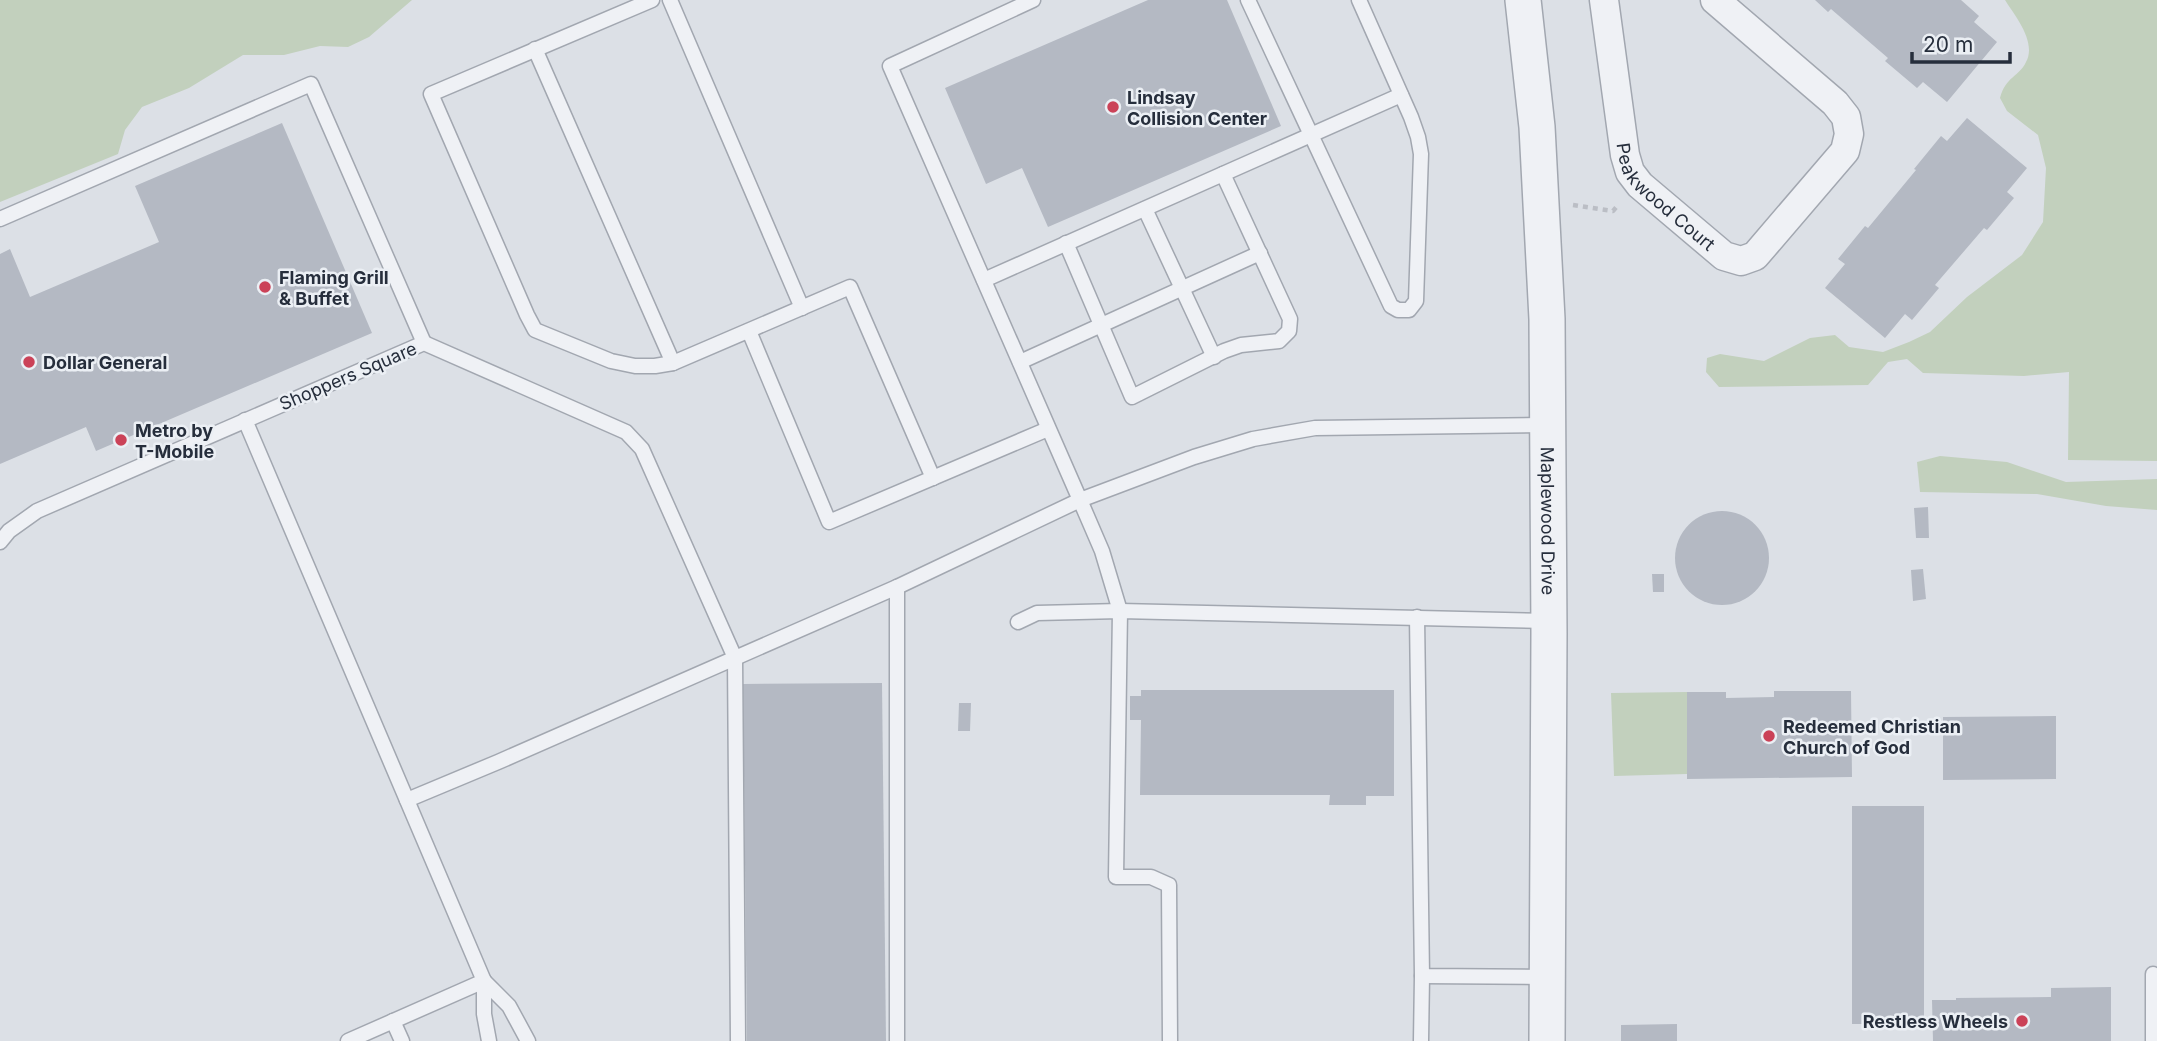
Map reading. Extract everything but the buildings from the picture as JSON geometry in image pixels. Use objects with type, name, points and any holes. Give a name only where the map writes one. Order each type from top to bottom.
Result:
[{"type":"street","name":"Maplewood Drive","points":[[1524,0],[1537,127],[1547,319],[1547,1041]]},
{"type":"street","name":"Peakwood Court","points":[[1604,0],[1625,155],[1630,172],[1724,256],[1741,261],[1755,256],[1844,151],[1849,134],[1846,117],[1835,103],[1715,0]]},
{"type":"lane","points":[[652,0],[431,94],[527,315],[536,330],[611,361],[635,366],[673,363],[850,287],[933,478]]},
{"type":"lane","points":[[670,0],[802,307]]},
{"type":"lane","points":[[1033,0],[890,66],[1102,551],[1120,611],[1116,877],[1151,877],[1169,885],[1170,1041]]},
{"type":"lane","points":[[1248,0],[1391,306],[1398,310],[1409,310],[1416,301],[1421,153],[1418,137],[1401,95],[1359,0]]},
{"type":"lane","points":[[536,49],[673,363]]},
{"type":"lane","points":[[0,219],[311,84],[424,343]]},
{"type":"lane","points":[[984,280],[1401,95]]},
{"type":"lane","points":[[1066,243],[1132,397],[1241,345],[1279,341],[1289,331],[1290,319],[1223,174]]},
{"type":"lane","points":[[1145,209],[1214,356]]},
{"type":"lane","points":[[1020,362],[1260,253]]},
{"type":"lane","points":[[749,331],[829,522],[1048,429]]},
{"type":"lane","name":"Shoppers Square","points":[[0,542],[9,531],[37,511],[424,343],[626,432],[635,440],[642,449],[735,657]]},
{"type":"lane","points":[[245,420],[484,981],[509,1006],[528,1041]]},
{"type":"lane","points":[[407,800],[897,587],[1080,500],[1194,457],[1253,439],[1315,428],[1548,425]]},
{"type":"lane","points":[[897,587],[897,1041]]},
{"type":"lane","points":[[1018,622],[1037,613],[1120,611],[1549,621]]},
{"type":"lane","points":[[1417,617],[1421,1041]]},
{"type":"lane","points":[[735,657],[738,1041]]},
{"type":"lane","points":[[2153,974],[2153,1041]]},
{"type":"lane","points":[[1422,976],[1548,977]]},
{"type":"lane","points":[[348,1041],[484,981]]},
{"type":"lane","points":[[484,981],[484,1014],[489,1041]]},
{"type":"lane","points":[[393,1021],[402,1041]]},
{"type":"path","points":[[1541,200],[1614,211],[1637,181]]},
{"type":"green space","points":[[0,0],[412,0],[369,37],[348,47],[320,46],[284,55],[243,55],[189,88],[142,107],[125,130],[118,154],[0,202]]},
{"type":"green space","points":[[2005,0],[2157,0],[2157,461],[2068,460],[2069,372],[2024,376],[1923,373],[1907,359],[1888,362],[1868,385],[1719,387],[1706,372],[1707,358],[1720,354],[1764,361],[1810,338],[1835,335],[1849,347],[1883,352],[1930,332],[1967,297],[2022,255],[2043,222],[2046,168],[2038,135],[2007,111],[2000,98],[2006,85],[2023,67],[2029,54],[2027,38]]},
{"type":"green space","points":[[1940,456],[2007,462],[2066,482],[2157,479],[2157,510],[2106,506],[2037,494],[1920,492],[1917,462]]},
{"type":"green space","points":[[1687,692],[1687,774],[1614,776],[1611,693]]},
{"type":"place","name":"Lindsay Collision Center","points":[[1113,107]]},
{"type":"place","name":"Flaming Grill & Buffet","points":[[265,287]]},
{"type":"place","name":"Dollar General","points":[[29,362]]},
{"type":"place","name":"Metro by T-Mobile","points":[[121,440]]},
{"type":"place","name":"Redeemed Christian Church of God","points":[[1769,736]]},
{"type":"place","name":"Restless Wheels","points":[[2022,1021]]}]
